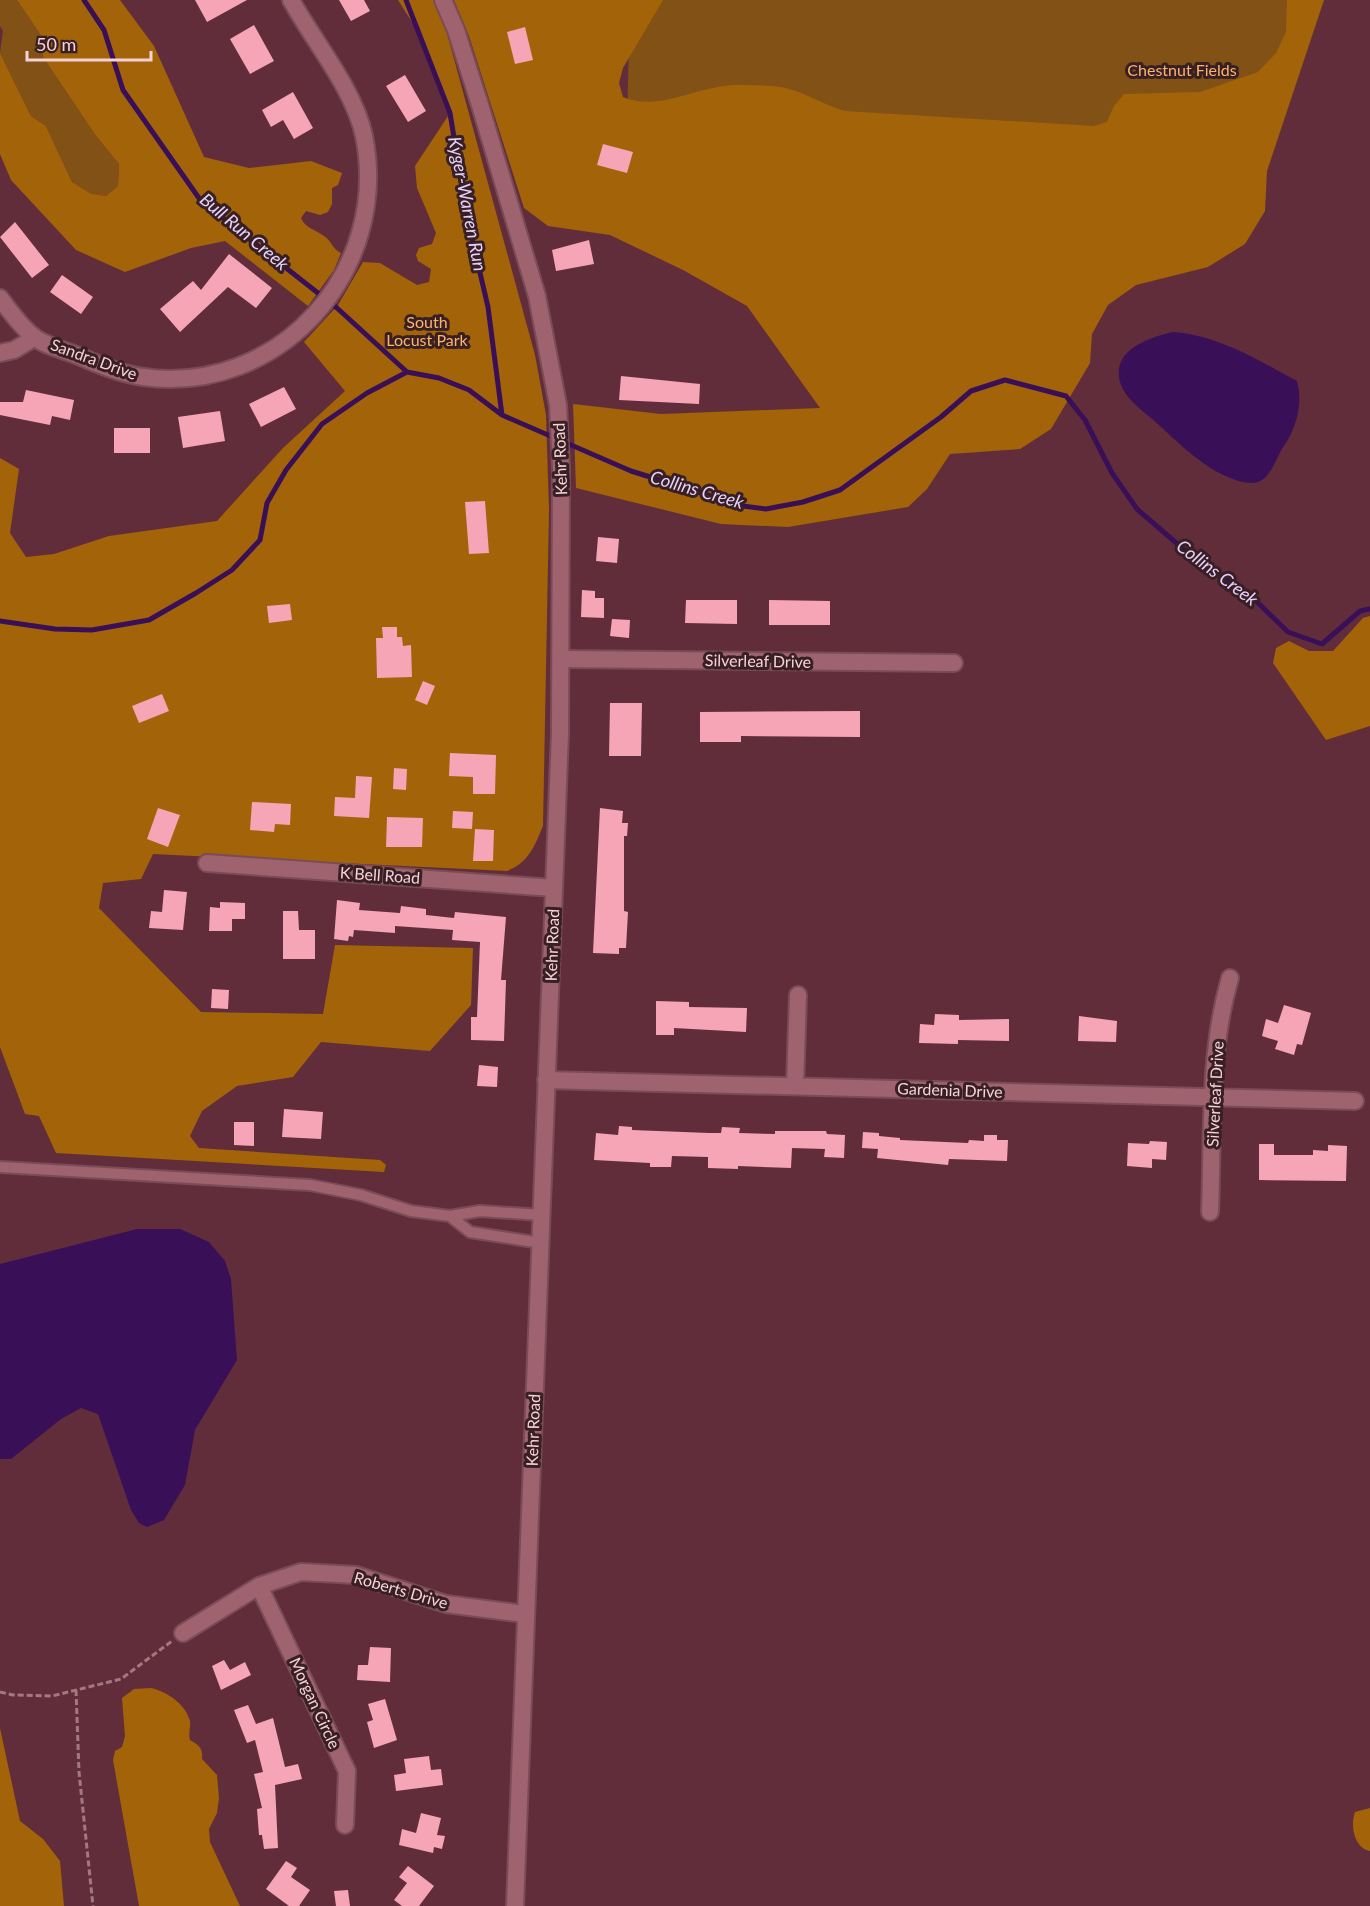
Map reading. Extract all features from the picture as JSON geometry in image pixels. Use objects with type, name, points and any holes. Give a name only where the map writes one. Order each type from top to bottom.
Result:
[{"type":"street","name":"Sandra Drive","points":[[0,353],[14,350],[34,338],[117,371],[142,377],[185,378],[221,372],[259,359],[300,331],[319,309],[335,289],[357,242],[366,201],[365,146],[358,116],[291,0]]},
{"type":"street","name":"Kehr Road","points":[[443,0],[456,30],[480,105],[537,296],[558,405],[561,468],[561,658],[554,888],[515,1906]]},
{"type":"street","points":[[0,298],[34,338]]},
{"type":"street","name":"Silverleaf Drive","points":[[561,658],[954,663]]},
{"type":"street","name":"K Bell Road","points":[[207,863],[554,888]]},
{"type":"street","name":"Silverleaf Drive","points":[[1210,1212],[1215,1048],[1220,1012],[1230,978]]},
{"type":"street","points":[[795,1086],[798,995]]},
{"type":"street","name":"Gardenia Drive","points":[[546,1080],[1354,1101]]},
{"type":"street","name":"Roberts Drive","points":[[183,1633],[259,1586],[301,1572],[356,1575],[446,1604],[525,1614]]},
{"type":"street","name":"Morgan Circle","points":[[259,1586],[347,1771],[345,1826]]},
{"type":"lane","points":[[0,1167],[310,1185],[361,1195],[411,1210],[450,1216],[480,1211],[542,1215]]},
{"type":"lane","points":[[450,1216],[470,1232],[541,1243]]},
{"type":"path","points":[[0,1692],[13,1695],[52,1696],[121,1679],[183,1633]]},
{"type":"path","points":[[76,1690],[79,1772],[93,1884],[93,1906]]},
{"type":"green space","points":[[0,0],[17,0],[40,34],[43,57],[96,136],[119,164],[118,186],[106,196],[91,195],[72,182],[46,126],[31,116],[0,53],[3,31],[0,26]]},
{"type":"green space","points":[[17,0],[120,0],[154,46],[204,157],[249,168],[311,161],[342,173],[338,185],[332,188],[332,204],[328,212],[320,215],[306,211],[301,218],[305,224],[327,238],[341,253],[334,270],[308,306],[225,241],[191,248],[125,272],[76,250],[11,180],[0,154],[0,53],[31,116],[46,126],[72,182],[91,194],[106,196],[118,186],[119,164],[96,136],[43,57],[40,34]]},
{"type":"green space","name":"South Locust Park","points":[[398,0],[434,0],[445,26],[535,355],[546,415],[549,510],[543,826],[526,858],[507,871],[153,854],[141,879],[103,883],[99,908],[201,1012],[323,1014],[335,945],[473,948],[471,1005],[430,1051],[321,1042],[293,1077],[237,1086],[202,1111],[190,1136],[199,1148],[380,1160],[386,1165],[384,1172],[56,1153],[39,1116],[25,1114],[0,1047],[0,458],[19,469],[10,533],[26,557],[54,554],[109,536],[217,521],[283,448],[345,391],[304,342],[338,305],[363,262],[380,263],[417,285],[429,282],[431,269],[418,261],[416,255],[419,248],[432,244],[436,233],[417,188],[415,166],[450,113],[424,41]]},
{"type":"green space","points":[[454,0],[663,0],[623,68],[619,83],[623,97],[636,101],[664,100],[721,86],[764,85],[789,89],[845,111],[1094,126],[1107,122],[1114,106],[1124,94],[1200,92],[1258,72],[1276,53],[1286,32],[1287,0],[1324,0],[1267,171],[1265,211],[1245,244],[1208,267],[1136,285],[1108,305],[1092,334],[1090,363],[1051,429],[1020,449],[950,454],[927,489],[908,507],[788,527],[721,524],[576,488],[573,404],[661,414],[820,408],[747,306],[683,270],[610,235],[548,226],[524,208],[469,36]]},
{"type":"green space","name":"Chestnut Fields","points":[[630,0],[1312,0],[1218,141],[627,124]]},
{"type":"green space","points":[[1370,616],[1370,726],[1326,740],[1273,663],[1276,648],[1289,641],[1309,651],[1333,651],[1363,618]]},
{"type":"green space","points":[[151,1688],[169,1695],[184,1709],[190,1721],[190,1740],[200,1747],[202,1759],[217,1775],[219,1798],[217,1813],[209,1829],[210,1842],[240,1906],[139,1906],[113,1760],[115,1751],[122,1747],[125,1736],[122,1698],[134,1689]]},
{"type":"green space","points":[[0,1728],[20,1821],[43,1839],[60,1861],[64,1906],[0,1906]]},
{"type":"green space","points":[[1370,1808],[1370,1851],[1357,1841],[1353,1823],[1355,1812]]},
{"type":"shaded area","points":[[1173,332],[1222,343],[1297,381],[1298,415],[1289,439],[1267,476],[1258,482],[1244,482],[1211,468],[1138,407],[1124,391],[1119,373],[1120,363],[1125,355],[1142,342]]},
{"type":"shaded area","points":[[137,1229],[180,1229],[209,1242],[225,1261],[231,1279],[237,1360],[195,1430],[185,1485],[164,1520],[147,1527],[139,1523],[131,1510],[98,1414],[81,1408],[61,1419],[11,1459],[0,1459],[0,1264]]},
{"type":"building","points":[[195,0],[247,0],[207,22]]},
{"type":"building","points":[[339,0],[364,0],[370,11],[351,21]]},
{"type":"building","points":[[254,25],[274,61],[250,74],[230,39]]},
{"type":"building","points":[[525,27],[533,60],[515,64],[507,32]]},
{"type":"building","points":[[405,75],[426,111],[408,122],[386,86]]},
{"type":"building","points":[[293,92],[313,128],[294,139],[283,120],[271,127],[262,110]]},
{"type":"building","points":[[603,144],[633,152],[627,173],[597,165]]},
{"type":"building","points":[[15,222],[49,265],[32,278],[0,237]]},
{"type":"building","points":[[589,240],[594,264],[556,271],[552,250]]},
{"type":"building","points":[[229,254],[272,288],[256,308],[228,287],[180,332],[160,309],[193,281],[201,290]]},
{"type":"building","points":[[62,275],[93,297],[81,314],[50,292]]},
{"type":"building","points":[[621,376],[700,384],[699,404],[619,400]]},
{"type":"building","points":[[284,387],[296,409],[261,427],[249,404]]},
{"type":"building","points":[[26,390],[74,400],[70,420],[52,416],[50,425],[0,415],[0,402],[23,402]]},
{"type":"building","points":[[220,411],[225,441],[183,448],[178,417]]},
{"type":"building","points":[[114,428],[150,428],[150,453],[114,453]]},
{"type":"building","points":[[485,501],[489,553],[469,554],[465,502]]},
{"type":"building","points":[[598,537],[619,539],[617,563],[596,561]]},
{"type":"building","points":[[582,590],[595,591],[595,598],[604,598],[604,618],[581,617]]},
{"type":"building","points":[[686,600],[737,600],[737,624],[685,623]]},
{"type":"building","points":[[769,600],[830,601],[830,625],[769,625]]},
{"type":"building","points":[[290,604],[292,620],[269,623],[267,606]]},
{"type":"building","points":[[612,619],[630,620],[629,638],[610,636]]},
{"type":"building","points":[[382,627],[397,627],[397,637],[402,637],[403,646],[411,645],[412,677],[377,678],[376,638],[383,638]]},
{"type":"building","points":[[423,681],[435,686],[427,705],[415,700]]},
{"type":"building","points":[[162,694],[169,711],[139,723],[132,706]]},
{"type":"building","points":[[610,703],[642,703],[641,756],[609,756]]},
{"type":"building","points":[[860,711],[860,737],[741,736],[741,742],[700,742],[700,712]]},
{"type":"building","points":[[450,753],[496,755],[495,794],[473,794],[473,777],[449,776]]},
{"type":"building","points":[[394,768],[407,769],[406,790],[393,789]]},
{"type":"building","points":[[356,776],[372,777],[369,818],[334,816],[335,797],[355,798]]},
{"type":"building","points":[[252,802],[291,804],[290,825],[275,824],[274,832],[250,830]]},
{"type":"building","points":[[158,808],[180,815],[168,847],[147,839]]},
{"type":"building","points":[[600,808],[623,811],[622,823],[628,823],[627,836],[624,836],[624,911],[628,912],[626,948],[619,948],[619,954],[593,953]]},
{"type":"building","points":[[453,811],[473,812],[472,829],[452,828]]},
{"type":"building","points":[[387,817],[423,818],[422,847],[386,847]]},
{"type":"building","points":[[475,829],[494,830],[493,861],[473,861]]},
{"type":"building","points":[[164,890],[187,892],[183,930],[149,928],[151,911],[162,912]]},
{"type":"building","points":[[337,900],[360,903],[359,910],[400,913],[401,906],[426,909],[426,915],[454,918],[455,912],[506,917],[501,980],[506,980],[504,1041],[471,1040],[471,1017],[477,1017],[480,942],[452,940],[453,930],[395,926],[395,933],[354,930],[353,937],[349,936],[348,941],[334,939]]},
{"type":"building","points":[[220,902],[245,903],[245,919],[232,919],[232,931],[209,931],[210,907],[220,908]]},
{"type":"building","points":[[283,911],[298,911],[299,930],[315,930],[315,959],[283,959]]},
{"type":"building","points":[[212,989],[229,990],[228,1009],[211,1008]]},
{"type":"building","points":[[656,1001],[689,1002],[689,1007],[747,1008],[746,1032],[674,1028],[674,1035],[656,1035]]},
{"type":"building","points":[[1284,1005],[1311,1013],[1302,1045],[1297,1044],[1294,1055],[1275,1049],[1278,1041],[1262,1036],[1266,1019],[1278,1023]]},
{"type":"building","points":[[935,1014],[959,1015],[959,1020],[1009,1019],[1009,1041],[958,1040],[958,1044],[919,1043],[920,1024],[934,1025]]},
{"type":"building","points":[[1079,1016],[1117,1021],[1116,1042],[1078,1041]]},
{"type":"building","points":[[479,1065],[498,1067],[497,1087],[477,1086]]},
{"type":"building","points":[[284,1109],[323,1112],[321,1139],[282,1137]]},
{"type":"building","points":[[234,1122],[254,1122],[254,1146],[234,1145]]},
{"type":"building","points":[[619,1126],[632,1127],[632,1130],[709,1133],[721,1133],[722,1127],[740,1128],[739,1133],[775,1134],[775,1131],[826,1131],[827,1134],[845,1135],[844,1158],[824,1157],[825,1149],[792,1148],[791,1168],[738,1166],[738,1169],[708,1168],[708,1157],[672,1156],[671,1167],[650,1167],[650,1163],[594,1160],[596,1133],[618,1135]]},
{"type":"building","points":[[863,1132],[879,1133],[879,1136],[900,1138],[900,1140],[968,1143],[969,1140],[984,1141],[984,1135],[997,1135],[997,1140],[1008,1140],[1007,1161],[949,1159],[948,1165],[877,1158],[878,1149],[862,1148]]},
{"type":"building","points":[[1150,1141],[1167,1142],[1166,1160],[1152,1159],[1152,1168],[1127,1166],[1128,1143],[1149,1144]]},
{"type":"building","points":[[1259,1144],[1274,1144],[1274,1155],[1313,1155],[1313,1150],[1328,1151],[1328,1145],[1347,1146],[1346,1181],[1259,1180]]},
{"type":"building","points":[[370,1647],[391,1648],[390,1682],[357,1680],[358,1665],[368,1665]]},
{"type":"building","points":[[224,1660],[230,1670],[245,1662],[251,1675],[221,1690],[212,1666]]},
{"type":"building","points":[[385,1699],[397,1740],[374,1748],[367,1722],[373,1720],[368,1704]]},
{"type":"building","points":[[248,1705],[256,1724],[273,1718],[285,1767],[298,1764],[302,1779],[275,1785],[278,1848],[264,1849],[262,1835],[259,1835],[257,1809],[262,1808],[254,1774],[263,1772],[255,1740],[247,1743],[234,1710]]},
{"type":"building","points":[[429,1756],[431,1770],[441,1769],[443,1785],[396,1791],[394,1775],[406,1773],[404,1759]]},
{"type":"building","points":[[421,1813],[441,1818],[437,1835],[445,1836],[442,1849],[434,1847],[433,1853],[399,1845],[402,1829],[416,1833]]},
{"type":"building","points":[[286,1861],[297,1868],[291,1877],[310,1890],[299,1906],[289,1906],[266,1889]]},
{"type":"building","points":[[408,1866],[434,1886],[419,1906],[402,1906],[394,1900],[407,1883],[399,1877]]},
{"type":"building","points":[[348,1890],[350,1906],[336,1906],[334,1891]]},
{"type":"waterway","name":"Bull Run Creek","points":[[84,0],[104,30],[123,90],[201,201],[337,308],[407,372]]},
{"type":"waterway","name":"Kyger-Warren Run","points":[[406,0],[450,113],[467,217],[488,307],[502,415]]},
{"type":"waterway","name":"Collins Creek","points":[[0,621],[55,629],[92,630],[149,620],[196,593],[232,570],[260,540],[267,503],[286,470],[322,424],[367,393],[407,372],[439,378],[469,390],[502,415],[631,471],[743,506],[766,509],[803,502],[840,490],[941,417],[971,391],[1005,380],[1066,396],[1085,420],[1112,473],[1137,509],[1196,560],[1248,593],[1288,632],[1322,644],[1360,611],[1370,609]]}]
